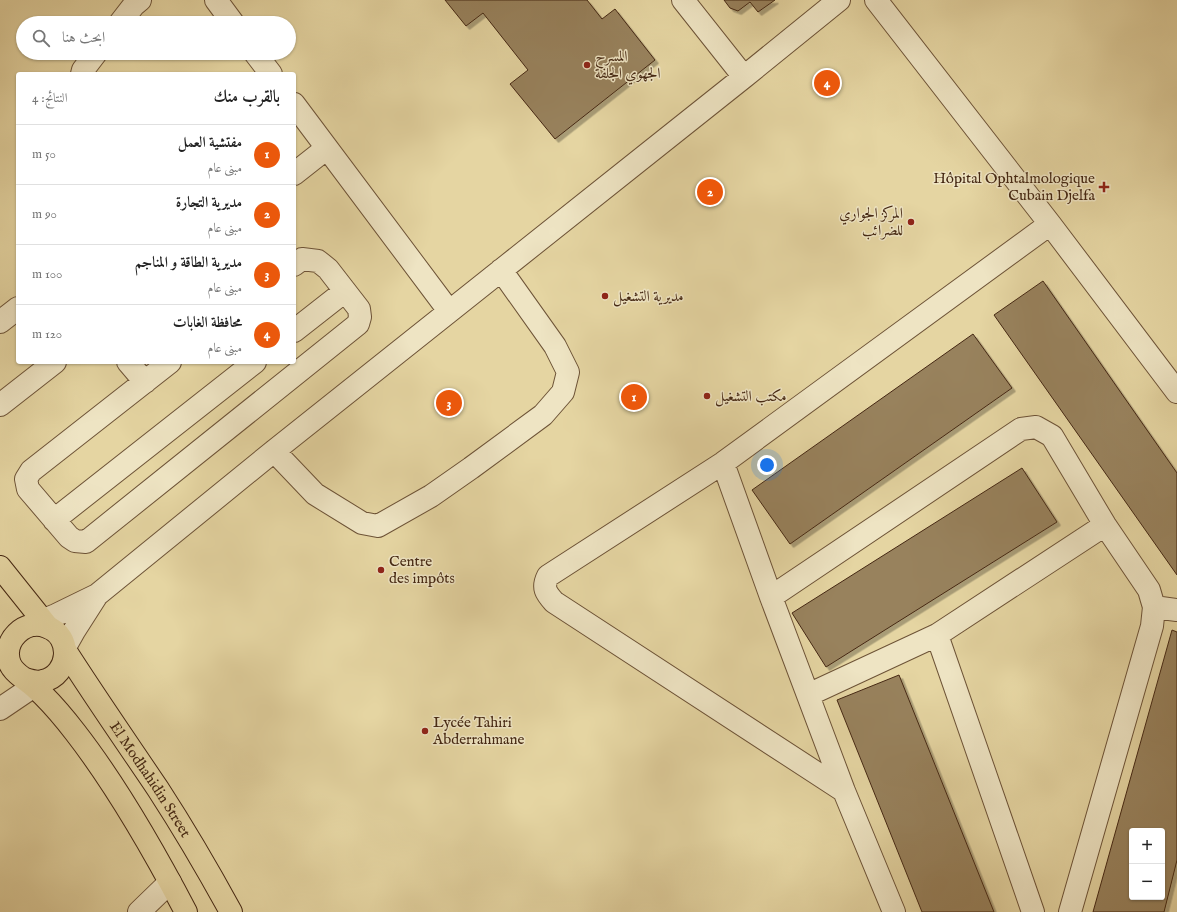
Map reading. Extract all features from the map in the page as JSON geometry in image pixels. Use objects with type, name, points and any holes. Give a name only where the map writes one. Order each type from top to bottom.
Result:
[{"type":"main road","points":[[0,567],[41,624],[59,635],[65,649],[65,660],[60,670],[53,677],[34,682]]},
{"type":"main road","points":[[41,624],[24,628],[17,633],[4,648],[10,664],[19,676],[34,682],[88,750],[125,806],[186,912]]},
{"type":"main road","name":"El Modhahidin Street","points":[[65,649],[98,702],[162,796],[198,854],[231,912]]},
{"type":"street","points":[[125,16],[140,0]]},
{"type":"street","points":[[216,0],[228,16]]},
{"type":"street","points":[[683,0],[744,77]]},
{"type":"street","points":[[41,624],[97,595],[274,451],[839,0]]},
{"type":"street","points":[[876,0],[1050,224],[1177,392]]},
{"type":"street","points":[[82,72],[91,60]]},
{"type":"street","points":[[260,60],[269,72]]},
{"type":"street","points":[[296,107],[449,311]]},
{"type":"street","points":[[296,172],[327,148]]},
{"type":"street","points":[[844,791],[554,602],[546,593],[544,584],[548,576],[723,463],[1050,224]]},
{"type":"street","points":[[168,364],[31,471],[26,479],[28,489],[69,537],[76,541],[86,542],[358,324],[360,317],[359,309],[328,269],[318,261],[302,259],[296,264]]},
{"type":"street","points":[[274,451],[315,494],[362,523],[378,526],[431,496],[543,415],[563,392],[568,372],[556,346],[501,270]]},
{"type":"street","points":[[296,329],[345,291]]},
{"type":"street","points":[[0,322],[16,310]]},
{"type":"street","points":[[0,405],[52,364]]},
{"type":"street","points":[[130,364],[145,382]]},
{"type":"street","points":[[54,520],[252,364]]},
{"type":"street","points":[[771,597],[1021,429],[1036,427],[1052,436],[1105,525],[1149,590],[1154,607],[1152,626],[1070,912]]},
{"type":"street","points":[[723,463],[771,597],[844,791],[894,912]]},
{"type":"street","points":[[808,695],[937,635],[1105,525]]},
{"type":"street","points":[[65,649],[74,631],[97,595]]},
{"type":"street","points":[[1154,607],[1177,610]]},
{"type":"street","points":[[937,635],[1033,912]]},
{"type":"street","points":[[0,709],[34,682]]},
{"type":"street","points":[[139,912],[170,882]]},
{"type":"building","name":"المسرح الجهوي الجلفة","points":[[445,0],[587,0],[602,19],[615,9],[655,60],[555,139],[510,84],[528,70],[483,13],[466,26]]},
{"type":"building","points":[[724,0],[775,0],[758,12],[750,2],[738,11],[730,8]]},
{"type":"building","points":[[1043,281],[1177,473],[1177,575],[994,315]]},
{"type":"building","points":[[973,334],[1012,388],[790,544],[752,490]]},
{"type":"building","points":[[1022,468],[1057,522],[826,667],[792,613]]},
{"type":"building","points":[[1172,630],[1177,632],[1177,860],[1164,912],[1093,912]]},
{"type":"building","points":[[899,675],[994,912],[922,912],[837,700]]},
{"type":"place","name":"المسرح الجهوي الجلفة","points":[[587,65]]},
{"type":"place","name":"محافظة الغابات","points":[[827,83]]},
{"type":"place","name":"Hôpital Ophtalmologique Cubain Djelfa","points":[[1104,187]]},
{"type":"place","name":"مديرية التجارة","points":[[710,192]]},
{"type":"place","name":"المركز الجواري للضرائب","points":[[911,222]]},
{"type":"place","name":"مديرية التشغيل","points":[[605,296]]},
{"type":"place","name":"مكتب التشغيل","points":[[707,396]]},
{"type":"place","name":"مفتشية العمل","points":[[634,397]]},
{"type":"place","name":"مديرية الطاقة و المناجم","points":[[449,403]]},
{"type":"place","name":"Centre des impôts","points":[[381,570]]},
{"type":"place","name":"Lycée Tahiri Abderrahmane","points":[[425,731]]}]
